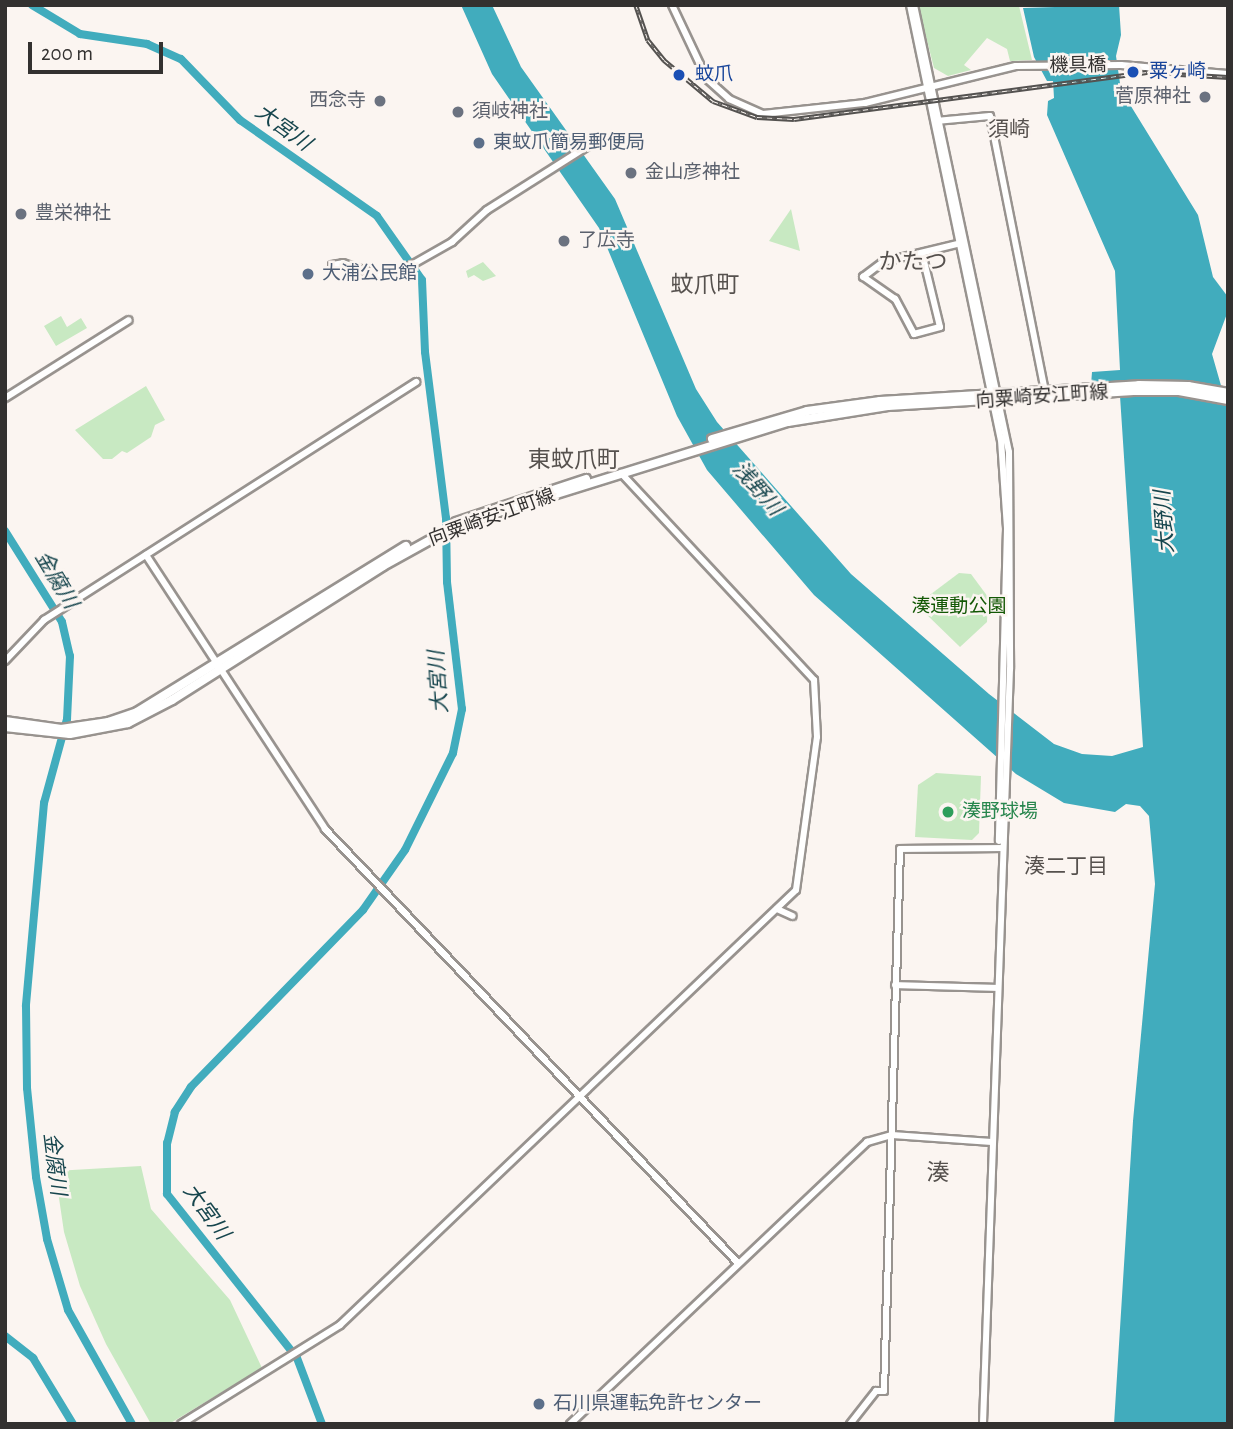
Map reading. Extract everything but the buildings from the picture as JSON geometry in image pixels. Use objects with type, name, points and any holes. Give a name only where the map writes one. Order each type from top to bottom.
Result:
[{"type":"main road","name":"向粟崎安江町線","points":[[5,727],[70,734],[126,720],[218,667],[416,543],[456,525],[771,424],[873,407],[1165,384],[1228,393]]},
{"type":"main road","name":"向粟崎安江町線","points":[[1059,393],[1159,390],[1228,400]]},
{"type":"main road","name":"向粟崎安江町線","points":[[5,721],[23,728]]},
{"type":"street","name":"機具橋","points":[[672,5],[707,79],[729,99],[763,114],[865,103],[998,67],[1121,65],[1228,74]]},
{"type":"street","points":[[912,5],[1009,452],[1012,527],[983,1424]]},
{"type":"street","points":[[936,121],[990,116],[1046,394]]},
{"type":"street","points":[[332,265],[385,275],[419,261],[461,236],[486,209],[555,170],[588,146]]},
{"type":"street","points":[[922,253],[940,327],[914,334],[895,299],[863,277],[883,262],[962,243]]},
{"type":"street","points":[[5,398],[129,320]]},
{"type":"street","points":[[5,661],[44,620],[66,605],[416,382]]},
{"type":"street","points":[[181,1424],[302,1351],[352,1314],[796,890],[817,737],[814,680],[626,470]]},
{"type":"street","points":[[146,555],[309,807],[360,868],[738,1263]]},
{"type":"street","points":[[850,1424],[876,1391],[884,1391],[900,849],[1000,848]]},
{"type":"street","points":[[777,909],[793,916]]},
{"type":"street","points":[[895,985],[997,988]]},
{"type":"street","points":[[570,1424],[867,1142],[892,1135],[992,1142]]},
{"type":"green space","points":[[918,5],[1019,6],[1032,60],[1010,61],[1007,49],[987,38],[964,65],[971,70],[948,76],[934,68]]},
{"type":"green space","points":[[791,209],[800,251],[769,241]]},
{"type":"green space","points":[[483,262],[496,276],[483,281],[474,275],[468,278],[466,271]]},
{"type":"green space","points":[[61,316],[67,327],[81,318],[87,328],[56,346],[44,326]]},
{"type":"green space","points":[[146,386],[165,420],[155,425],[151,437],[127,453],[122,451],[112,459],[103,459],[75,430]]},
{"type":"green space","name":"湊運動公園","points":[[959,573],[971,574],[988,597],[987,622],[960,647],[924,612],[923,600]]},
{"type":"green space","name":"湊野球場","points":[[936,773],[981,776],[979,833],[972,840],[915,837],[918,785]]},
{"type":"green space","points":[[141,1166],[151,1209],[230,1300],[262,1368],[169,1424],[151,1424],[106,1344],[80,1286],[64,1232],[55,1171]]},
{"type":"water","points":[[461,5],[492,5],[521,67],[615,199],[696,389],[717,422],[851,574],[989,694],[1054,744],[1082,754],[1112,756],[1143,747],[1120,396],[1090,398],[1092,372],[1120,370],[1115,271],[1047,115],[1048,101],[1054,98],[1053,81],[1047,81],[1034,57],[1023,8],[1119,5],[1121,35],[1116,56],[1121,90],[1198,215],[1213,277],[1228,297],[1228,311],[1212,354],[1228,410],[1228,1424],[1114,1424],[1133,1121],[1155,884],[1149,816],[1140,806],[1126,804],[1115,812],[1064,803],[1016,774],[814,595],[707,470],[677,416],[599,228],[492,74]]},
{"type":"waterway","name":"大宮川","points":[[32,5],[80,34],[147,44],[181,59],[240,120],[377,216],[422,280],[425,352],[446,518],[447,582],[462,709],[453,753],[405,850],[363,910],[191,1087],[175,1112],[167,1143],[167,1194],[297,1358],[322,1424]]},
{"type":"waterway","name":"金腐川","points":[[5,531],[62,622],[70,656],[67,719],[44,803],[26,1006],[27,1088],[36,1177],[47,1239],[68,1310],[132,1424]]},
{"type":"waterway","points":[[5,1336],[33,1358],[73,1424]]},
{"type":"railway","points":[[636,5],[648,40],[664,60],[713,101],[757,117],[794,119],[1147,72],[1228,77]]},
{"type":"place","name":"粟ヶ崎","points":[[1133,72]]},
{"type":"place","name":"蚊爪","points":[[679,75]]},
{"type":"place","name":"菅原神社","points":[[1205,97]]},
{"type":"place","name":"西念寺","points":[[380,101]]},
{"type":"place","name":"須岐神社","points":[[458,112]]},
{"type":"place","name":"東蚊爪簡易郵便局","points":[[479,143]]},
{"type":"place","name":"金山彦神社","points":[[631,173]]},
{"type":"place","name":"豊栄神社","points":[[21,214]]},
{"type":"place","name":"了広寺","points":[[564,241]]},
{"type":"place","name":"大浦公民館","points":[[308,274]]},
{"type":"place","name":"湊野球場","points":[[948,812]]},
{"type":"place","name":"石川県運転免許センター","points":[[539,1404]]},
{"type":"district","name":"須崎","points":[[1009,130]]},
{"type":"district","name":"かたつ","points":[[913,263]]},
{"type":"district","name":"蚊爪町","points":[[705,286]]},
{"type":"district","name":"東蚊爪町","points":[[574,461]]},
{"type":"district","name":"湊二丁目","points":[[1066,867]]},
{"type":"district","name":"湊","points":[[938,1174]]},
{"type":"water label","name":"浅野川","points":[[757,489]]},
{"type":"water label","name":"大野川","points":[[1165,522]]}]
